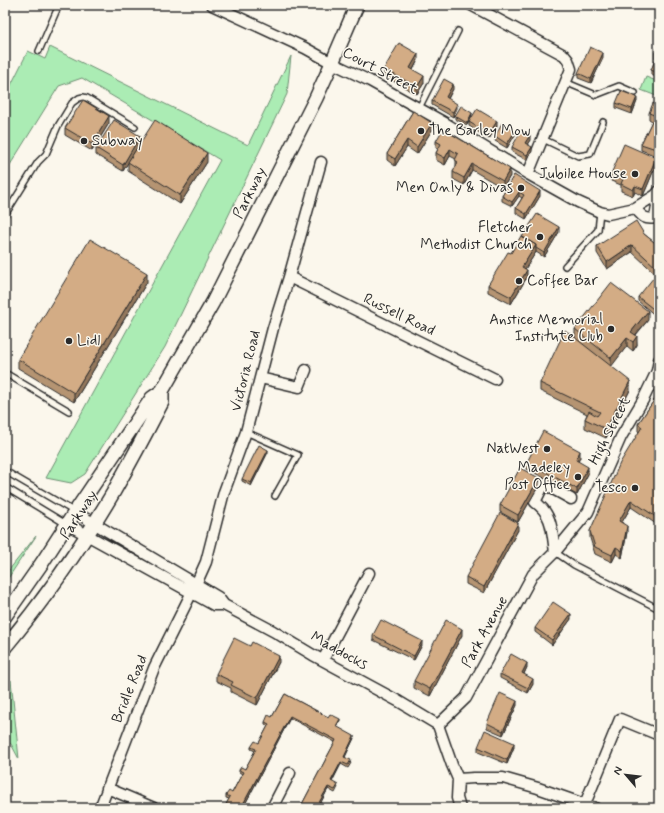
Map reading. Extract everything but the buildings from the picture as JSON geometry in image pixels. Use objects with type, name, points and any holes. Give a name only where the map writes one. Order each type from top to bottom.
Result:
[{"type":"street","name":"Court Street","points":[[212,5],[305,48],[370,81],[445,123],[528,174],[578,202],[608,214],[635,208]]},
{"type":"street","name":"Parkway","points":[[5,616],[152,398],[162,391],[213,302],[332,63],[357,5]]},
{"type":"street","points":[[472,5],[564,55],[568,60],[570,69],[528,174]]},
{"type":"street","name":"Victoria Road","points":[[194,589],[206,562],[224,492],[246,432],[273,328],[289,277],[321,162]]},
{"type":"street","points":[[657,194],[657,220],[645,218],[635,208],[657,194]]},
{"type":"street","name":"Russell Road","points":[[289,277],[495,379]]},
{"type":"street","name":"High Street","points":[[555,552],[588,512],[621,437],[643,400],[657,371],[659,360]]},
{"type":"street","points":[[260,378],[299,387],[306,370]]},
{"type":"street","name":"Parkway","points":[[5,647],[41,602],[86,536],[112,493],[162,402],[162,391]]},
{"type":"street","points":[[555,552],[552,528],[547,514],[542,507],[535,502],[544,484],[571,499]]},
{"type":"street","name":"Maddocks","points":[[75,512],[194,589],[214,605],[224,605],[273,631],[438,725]]},
{"type":"street","name":"Maddocks","points":[[67,524],[86,536],[194,589]]},
{"type":"street","name":"Park Avenue","points":[[438,725],[466,698],[534,574],[555,552]]},
{"type":"street","points":[[323,660],[369,573]]},
{"type":"street","name":"Bridle Road","points":[[100,808],[154,668],[194,589]]},
{"type":"street","points":[[585,804],[620,719],[659,735]]},
{"type":"street","points":[[438,725],[458,779],[457,798],[460,808]]},
{"type":"street","points":[[272,808],[290,773]]},
{"type":"street","points":[[458,779],[503,778],[538,788],[595,808]]},
{"type":"street","points":[[107,788],[154,808]]},
{"type":"lane","points":[[39,51],[59,5]]},
{"type":"lane","points":[[419,108],[458,31]]},
{"type":"lane","points":[[565,82],[596,95],[619,86],[635,93]]},
{"type":"lane","points":[[5,215],[38,162],[46,154],[63,118],[72,103],[76,100],[83,97],[87,98],[135,127]]},
{"type":"lane","points":[[543,139],[578,156],[590,154],[603,122]]},
{"type":"lane","points":[[565,266],[598,230],[600,212]]},
{"type":"lane","points":[[5,373],[69,411]]},
{"type":"lane","points":[[246,432],[298,454],[275,496]]},
{"type":"lane","points":[[5,471],[75,512]]},
{"type":"lane","points":[[5,487],[67,524]]},
{"type":"lane","points":[[555,552],[574,565],[659,609]]},
{"type":"green space","points":[[50,47],[248,145],[291,56],[287,94],[165,347],[85,474],[71,483],[46,478],[220,160],[82,78],[59,86],[5,173],[5,92],[7,93],[28,51],[45,59]]},
{"type":"green space","points":[[646,77],[659,82],[659,97],[641,90]]},
{"type":"green space","points":[[36,536],[5,583],[5,575]]},
{"type":"green space","points":[[11,680],[19,759],[11,744],[5,739],[5,687]]},
{"type":"place","name":"The Barley Mow","points":[[421,131]]},
{"type":"place","name":"Subway","points":[[84,141]]},
{"type":"place","name":"Jubilee House","points":[[635,174]]},
{"type":"place","name":"Men Only & Divas","points":[[521,188]]},
{"type":"place","name":"Fletcher Methodist Church","points":[[540,237]]},
{"type":"place","name":"Coffee Bar","points":[[519,281]]},
{"type":"place","name":"Anstice Memorial Institute Club","points":[[611,329]]},
{"type":"place","name":"Lidl","points":[[69,341]]},
{"type":"place","name":"NatWest","points":[[547,449]]},
{"type":"place","name":"Madeley Post Office","points":[[578,477]]},
{"type":"place","name":"Tesco","points":[[635,488]]}]
